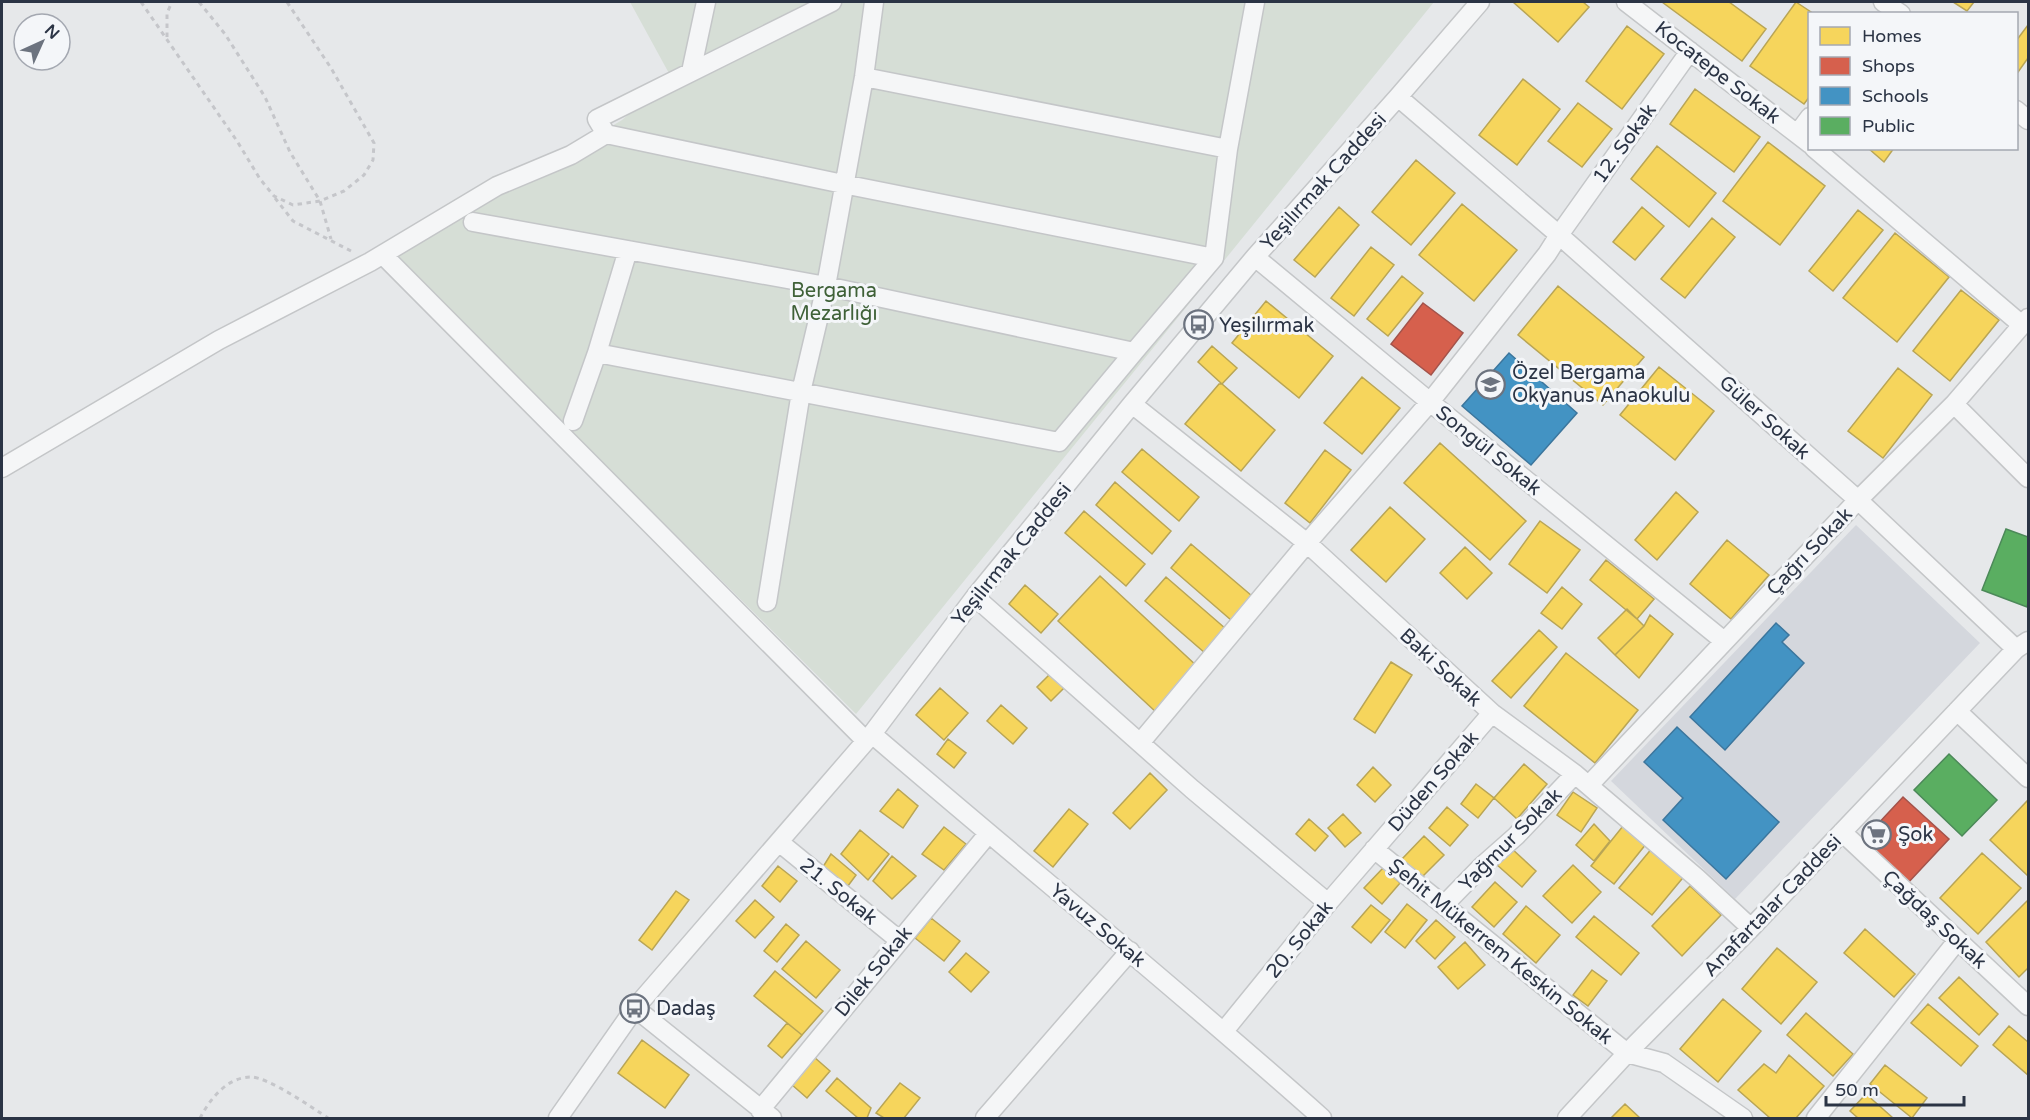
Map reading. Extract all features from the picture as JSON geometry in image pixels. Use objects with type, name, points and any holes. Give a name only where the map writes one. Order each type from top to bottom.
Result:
[{"type":"street","points":[[691,72],[706,2]]},
{"type":"street","points":[[2,468],[219,340],[376,258],[497,186],[571,155],[602,126],[691,72],[832,2]]},
{"type":"street","points":[[767,602],[801,392],[826,286],[864,77],[874,2]]},
{"type":"street","points":[[597,353],[1059,441],[1214,258],[1228,149],[1255,2]]},
{"type":"street","name":"Yeşilırmak Caddesi","points":[[558,1119],[635,1008],[869,738],[975,597],[1132,404],[1255,257],[1480,2]]},
{"type":"street","name":"Kocatepe Sokak","points":[[1626,2],[1804,139]]},
{"type":"street","name":"12. Sokak","points":[[1140,743],[1307,543],[1430,402],[1547,255],[1690,51]]},
{"type":"street","points":[[864,77],[1228,149]]},
{"type":"street","name":"Güler Sokak","points":[[1398,97],[1559,235],[2022,645]]},
{"type":"street","points":[[1804,139],[1808,121]]},
{"type":"street","points":[[602,126],[843,184],[1214,258]]},
{"type":"street","points":[[1816,150],[2025,322]]},
{"type":"street","points":[[473,222],[826,286],[1134,352]]},
{"type":"street","points":[[573,421],[597,353],[628,250]]},
{"type":"street","name":"Songül Sokak","points":[[1255,257],[1724,640]]},
{"type":"street","name":"Yavuz Sokak","points":[[376,258],[869,738],[1130,951],[1322,1119]]},
{"type":"street","name":"Çağrı Sokak","points":[[1582,779],[1724,640],[1954,404],[2025,322]]},
{"type":"street","name":"Baki Sokak","points":[[1132,404],[1307,543],[1492,713],[1582,779],[1751,928]]},
{"type":"street","points":[[1954,404],[2028,478]]},
{"type":"street","points":[[975,597],[1140,743],[1328,903]]},
{"type":"street","name":"Anafartalar Caddesi","points":[[1567,1119],[1627,1053],[1751,928],[2022,645]]},
{"type":"street","points":[[1957,711],[2028,778]]},
{"type":"street","name":"Düden Sokak","points":[[1374,849],[1492,713]]},
{"type":"street","name":"Yağmur Sokak","points":[[1444,905],[1482,866],[1582,779]]},
{"type":"street","name":"Çağdaş Sokak","points":[[1842,832],[2028,1006]]},
{"type":"street","name":"Dilek Sokak","points":[[766,1114],[899,940],[988,834]]},
{"type":"street","name":"21. Sokak","points":[[779,842],[899,940]]},
{"type":"street","name":"20. Sokak","points":[[1224,1031],[1374,849]]},
{"type":"street","name":"Şehit Mükerrem Keskin Sokak","points":[[1374,849],[1627,1053]]},
{"type":"street","points":[[1816,1119],[1957,941]]},
{"type":"street","points":[[985,1119],[1130,951]]},
{"type":"street","points":[[635,1008],[766,1114]]},
{"type":"street","points":[[1627,1053],[1664,1063],[1743,1119]]},
{"type":"path","points":[[141,2],[167,37],[260,179],[293,221],[376,258]]},
{"type":"path","points":[[167,37],[167,13],[172,2]]},
{"type":"path","points":[[200,2],[225,34],[265,97],[290,152],[320,201],[331,239]]},
{"type":"path","points":[[274,196],[293,205],[320,201],[344,191],[364,175],[373,160],[374,143],[361,118],[287,2]]},
{"type":"path","points":[[200,1119],[207,1106],[228,1083],[252,1077],[283,1089],[328,1119]]},
{"type":"shaded area","points":[[1856,525],[1980,643],[1735,899],[1611,781]]},
{"type":"green space","name":"Bergama Mezarlığı","points":[[630,2],[1434,2],[856,714],[395,256],[622,120],[671,77]]},
{"type":"building: Homes","points":[[1513,2],[1583,2],[1589,7],[1558,42]]},
{"type":"building: Homes","points":[[1662,2],[1729,2],[1766,29],[1742,61]]},
{"type":"building: Homes","points":[[1796,2],[1811,12],[1808,12],[1808,99],[1804,104],[1750,66]]},
{"type":"building: Homes","points":[[1953,2],[1974,2],[1967,11]]},
{"type":"building: Homes","points":[[2028,25],[2028,58],[2018,72],[2018,38]]},
{"type":"building: Homes","points":[[1627,26],[1664,54],[1622,109],[1586,81]]},
{"type":"building: Homes","points":[[1523,79],[1560,109],[1517,165],[1479,135]]},
{"type":"building: Homes","points":[[1695,89],[1760,137],[1734,172],[1670,124]]},
{"type":"building: Homes","points":[[1578,103],[1612,129],[1582,167],[1548,141]]},
{"type":"building: Homes","points":[[1768,142],[1825,186],[1780,245],[1723,201]]},
{"type":"building: Homes","points":[[1657,146],[1716,193],[1689,227],[1631,179]]},
{"type":"building: Homes","points":[[1870,150],[1893,150],[1884,162]]},
{"type":"building: Homes","points":[[1416,160],[1455,193],[1411,245],[1372,212]]},
{"type":"building: Homes","points":[[1462,204],[1517,250],[1474,301],[1419,255]]},
{"type":"building: Homes","points":[[1339,207],[1359,225],[1315,277],[1294,260]]},
{"type":"building: Homes","points":[[1642,207],[1664,226],[1635,260],[1613,242]]},
{"type":"building: Homes","points":[[1858,210],[1883,230],[1833,291],[1809,271]]},
{"type":"building: Homes","points":[[1712,218],[1735,237],[1685,298],[1661,279]]},
{"type":"building: Homes","points":[[1895,233],[1949,277],[1897,342],[1843,298]]},
{"type":"building: Homes","points":[[1371,247],[1394,265],[1354,316],[1331,298]]},
{"type":"building: Homes","points":[[1402,276],[1423,293],[1388,336],[1367,319]]},
{"type":"building: Homes","points":[[1558,286],[1644,357],[1603,405],[1518,335]]},
{"type":"building: Homes","points":[[1961,290],[1999,320],[1950,381],[1913,351]]},
{"type":"building: Homes","points":[[1266,301],[1333,356],[1299,398],[1232,343]]},
{"type":"building: Homes","points":[[1212,346],[1237,368],[1222,384],[1198,362]]},
{"type":"building: Homes","points":[[1659,367],[1714,411],[1675,460],[1620,415]]},
{"type":"building: Homes","points":[[1898,368],[1932,395],[1883,458],[1848,431]]},
{"type":"building: Homes","points":[[1362,377],[1400,408],[1362,454],[1324,423]]},
{"type":"building: Homes","points":[[1219,384],[1222,384],[1275,430],[1241,471],[1185,424]]},
{"type":"building: Homes","points":[[1440,443],[1526,521],[1490,560],[1404,483]]},
{"type":"building: Homes","points":[[1142,449],[1199,497],[1179,521],[1122,472]]},
{"type":"building: Homes","points":[[1325,450],[1351,470],[1310,523],[1285,503]]},
{"type":"building: Homes","points":[[1115,482],[1171,531],[1152,554],[1096,505]]},
{"type":"building: Homes","points":[[1676,492],[1698,512],[1657,560],[1635,540]]},
{"type":"building: Homes","points":[[1390,507],[1425,539],[1386,582],[1351,550]]},
{"type":"building: Homes","points":[[1084,511],[1145,564],[1126,586],[1065,533]]},
{"type":"building: Homes","points":[[1540,521],[1580,550],[1547,593],[1509,564]]},
{"type":"building: Homes","points":[[1727,540],[1769,575],[1731,619],[1690,584]]},
{"type":"building: Homes","points":[[1191,544],[1252,596],[1231,620],[1171,568]]},
{"type":"building: Homes","points":[[1465,547],[1492,573],[1467,599],[1440,573]]},
{"type":"building: Homes","points":[[1606,560],[1654,599],[1637,619],[1590,580]]},
{"type":"building: Homes","points":[[1100,576],[1199,668],[1157,713],[1058,621]]},
{"type":"building: Homes","points":[[1166,577],[1226,629],[1205,653],[1145,601]]},
{"type":"building: Homes","points":[[1025,585],[1058,614],[1041,633],[1009,604]]},
{"type":"building: Homes","points":[[1562,587],[1582,604],[1562,629],[1541,613]]},
{"type":"building: Homes","points":[[1627,609],[1644,626],[1615,655],[1598,638]]},
{"type":"building: Homes","points":[[1650,615],[1673,634],[1639,678],[1615,655],[1644,626]]},
{"type":"building: Homes","points":[[1539,630],[1557,647],[1511,698],[1492,681]]},
{"type":"building: Homes","points":[[1566,653],[1638,710],[1595,763],[1524,706]]},
{"type":"building: Homes","points":[[1391,662],[1412,675],[1375,733],[1354,719]]},
{"type":"building: Homes","points":[[1051,673],[1065,687],[1051,701],[1037,687]]},
{"type":"building: Homes","points":[[940,688],[968,713],[944,740],[916,715]]},
{"type":"building: Homes","points":[[1001,705],[1027,728],[1013,744],[987,721]]},
{"type":"building: Homes","points":[[948,739],[966,753],[954,768],[937,754]]},
{"type":"building: Homes","points":[[1524,764],[1547,784],[1517,819],[1494,798]]},
{"type":"building: Homes","points":[[1373,767],[1391,785],[1375,802],[1357,785]]},
{"type":"building: Homes","points":[[1150,773],[1167,790],[1130,829],[1113,813]]},
{"type":"building: Homes","points":[[1476,784],[1494,798],[1478,818],[1461,804]]},
{"type":"building: Homes","points":[[898,789],[918,806],[903,828],[880,811]]},
{"type":"building: Homes","points":[[1573,792],[1597,808],[1581,832],[1557,815]]},
{"type":"building: Homes","points":[[2028,800],[2028,876],[1990,840]]},
{"type":"building: Homes","points":[[1447,807],[1468,825],[1450,846],[1429,828]]},
{"type":"building: Homes","points":[[1069,809],[1088,824],[1053,867],[1034,851]]},
{"type":"building: Homes","points":[[1343,814],[1361,833],[1345,847],[1328,828]]},
{"type":"building: Homes","points":[[1309,819],[1328,836],[1315,851],[1296,834]]},
{"type":"building: Homes","points":[[1594,824],[1610,841],[1594,861],[1576,845]]},
{"type":"building: Homes","points":[[1623,826],[1646,844],[1614,884],[1591,866]]},
{"type":"building: Homes","points":[[944,827],[966,844],[944,870],[922,854]]},
{"type":"building: Homes","points":[[860,830],[889,854],[868,880],[841,854]]},
{"type":"building: Homes","points":[[1424,836],[1444,855],[1421,878],[1402,859]]},
{"type":"building: Homes","points":[[1653,847],[1686,874],[1652,915],[1619,888]]},
{"type":"building: Homes","points":[[1511,848],[1536,871],[1522,887],[1496,864]]},
{"type":"building: Homes","points":[[1982,853],[2021,888],[1978,934],[1940,898]]},
{"type":"building: Homes","points":[[831,854],[856,875],[845,890],[821,870]]},
{"type":"building: Homes","points":[[892,856],[916,876],[892,899],[873,881]]},
{"type":"building: Homes","points":[[1573,865],[1601,892],[1572,923],[1543,896]]},
{"type":"building: Homes","points":[[778,866],[797,881],[780,902],[762,886]]},
{"type":"building: Homes","points":[[1383,868],[1400,883],[1382,904],[1364,888]]},
{"type":"building: Homes","points":[[1495,882],[1517,902],[1494,927],[1472,907]]},
{"type":"building: Homes","points":[[1690,886],[1721,915],[1682,956],[1652,926]]},
{"type":"building: Homes","points":[[676,891],[689,900],[652,950],[639,940]]},
{"type":"building: Homes","points":[[755,900],[774,917],[755,938],[736,921]]},
{"type":"building: Homes","points":[[2028,900],[2028,968],[2019,977],[1986,942]]},
{"type":"building: Homes","points":[[1407,904],[1427,920],[1405,948],[1385,932]]},
{"type":"building: Homes","points":[[1371,905],[1390,920],[1371,943],[1352,927]]},
{"type":"building: Homes","points":[[1526,906],[1560,935],[1536,963],[1503,934]]},
{"type":"building: Homes","points":[[1594,916],[1639,953],[1621,975],[1576,937]]},
{"type":"building: Homes","points":[[931,918],[960,941],[944,961],[915,938]]},
{"type":"building: Homes","points":[[1436,920],[1455,937],[1435,959],[1416,941]]},
{"type":"building: Homes","points":[[786,924],[799,935],[777,962],[764,951]]},
{"type":"building: Homes","points":[[1865,929],[1915,974],[1894,997],[1844,953]]},
{"type":"building: Homes","points":[[806,941],[840,970],[816,998],[782,969]]},
{"type":"building: Homes","points":[[1465,942],[1485,965],[1458,989],[1438,967]]},
{"type":"building: Homes","points":[[1777,948],[1817,982],[1781,1024],[1742,989]]},
{"type":"building: Homes","points":[[966,953],[989,972],[971,992],[949,972]]},
{"type":"building: Homes","points":[[1592,970],[1607,981],[1588,1006],[1573,995]]},
{"type":"building: Homes","points":[[775,971],[823,1011],[802,1035],[754,996]]},
{"type":"building: Homes","points":[[1959,977],[1998,1014],[1979,1035],[1939,998]]},
{"type":"building: Homes","points":[[1723,999],[1761,1031],[1718,1082],[1680,1049]]},
{"type":"building: Homes","points":[[1928,1004],[1978,1046],[1961,1066],[1911,1023]]},
{"type":"building: Homes","points":[[1806,1013],[1853,1054],[1833,1076],[1787,1035]]},
{"type":"building: Homes","points":[[787,1023],[802,1035],[782,1058],[768,1046]]},
{"type":"building: Homes","points":[[2009,1026],[2028,1042],[2028,1075],[1993,1045]]},
{"type":"building: Homes","points":[[642,1040],[689,1075],[665,1108],[618,1073]]},
{"type":"building: Homes","points":[[1789,1055],[1824,1086],[1796,1118],[1770,1118],[1738,1090],[1764,1064],[1776,1073]]},
{"type":"building: Homes","points":[[814,1057],[830,1071],[807,1098],[791,1084]]},
{"type":"building: Homes","points":[[1885,1065],[1927,1098],[1912,1118],[1870,1084]]},
{"type":"building: Homes","points":[[837,1078],[871,1108],[867,1118],[858,1118],[826,1091]]},
{"type":"building: Homes","points":[[900,1083],[920,1098],[904,1118],[884,1118],[876,1113]]},
{"type":"building: Homes","points":[[1866,1094],[1893,1118],[1858,1118],[1850,1111]]},
{"type":"building: Homes","points":[[1625,1104],[1640,1118],[1611,1118]]},
{"type":"building: Shops","points":[[1423,303],[1463,333],[1431,375],[1391,344]]},
{"type":"building: Shops","points":[[1903,797],[1949,839],[1907,884],[1861,842]]},
{"type":"building: Schools","points":[[1509,353],[1577,413],[1531,465],[1462,406]]},
{"type":"building: Schools","points":[[1776,623],[1789,635],[1782,642],[1804,663],[1725,750],[1690,717]]},
{"type":"building: Schools","points":[[1677,727],[1779,822],[1726,879],[1663,820],[1683,798],[1644,762]]},
{"type":"building: Public","points":[[2006,529],[2028,537],[2027,607],[1982,590]]},
{"type":"building: Public","points":[[1949,754],[1997,800],[1962,836],[1914,790]]},
{"type":"place","name":"Yeşilırmak","points":[[1198,325]]},
{"type":"place","name":"Özel Bergama Okyanus Anaokulu","points":[[1491,384]]},
{"type":"place","name":"Şok","points":[[1877,834]]},
{"type":"place","name":"Dadaş","points":[[635,1008]]}]
